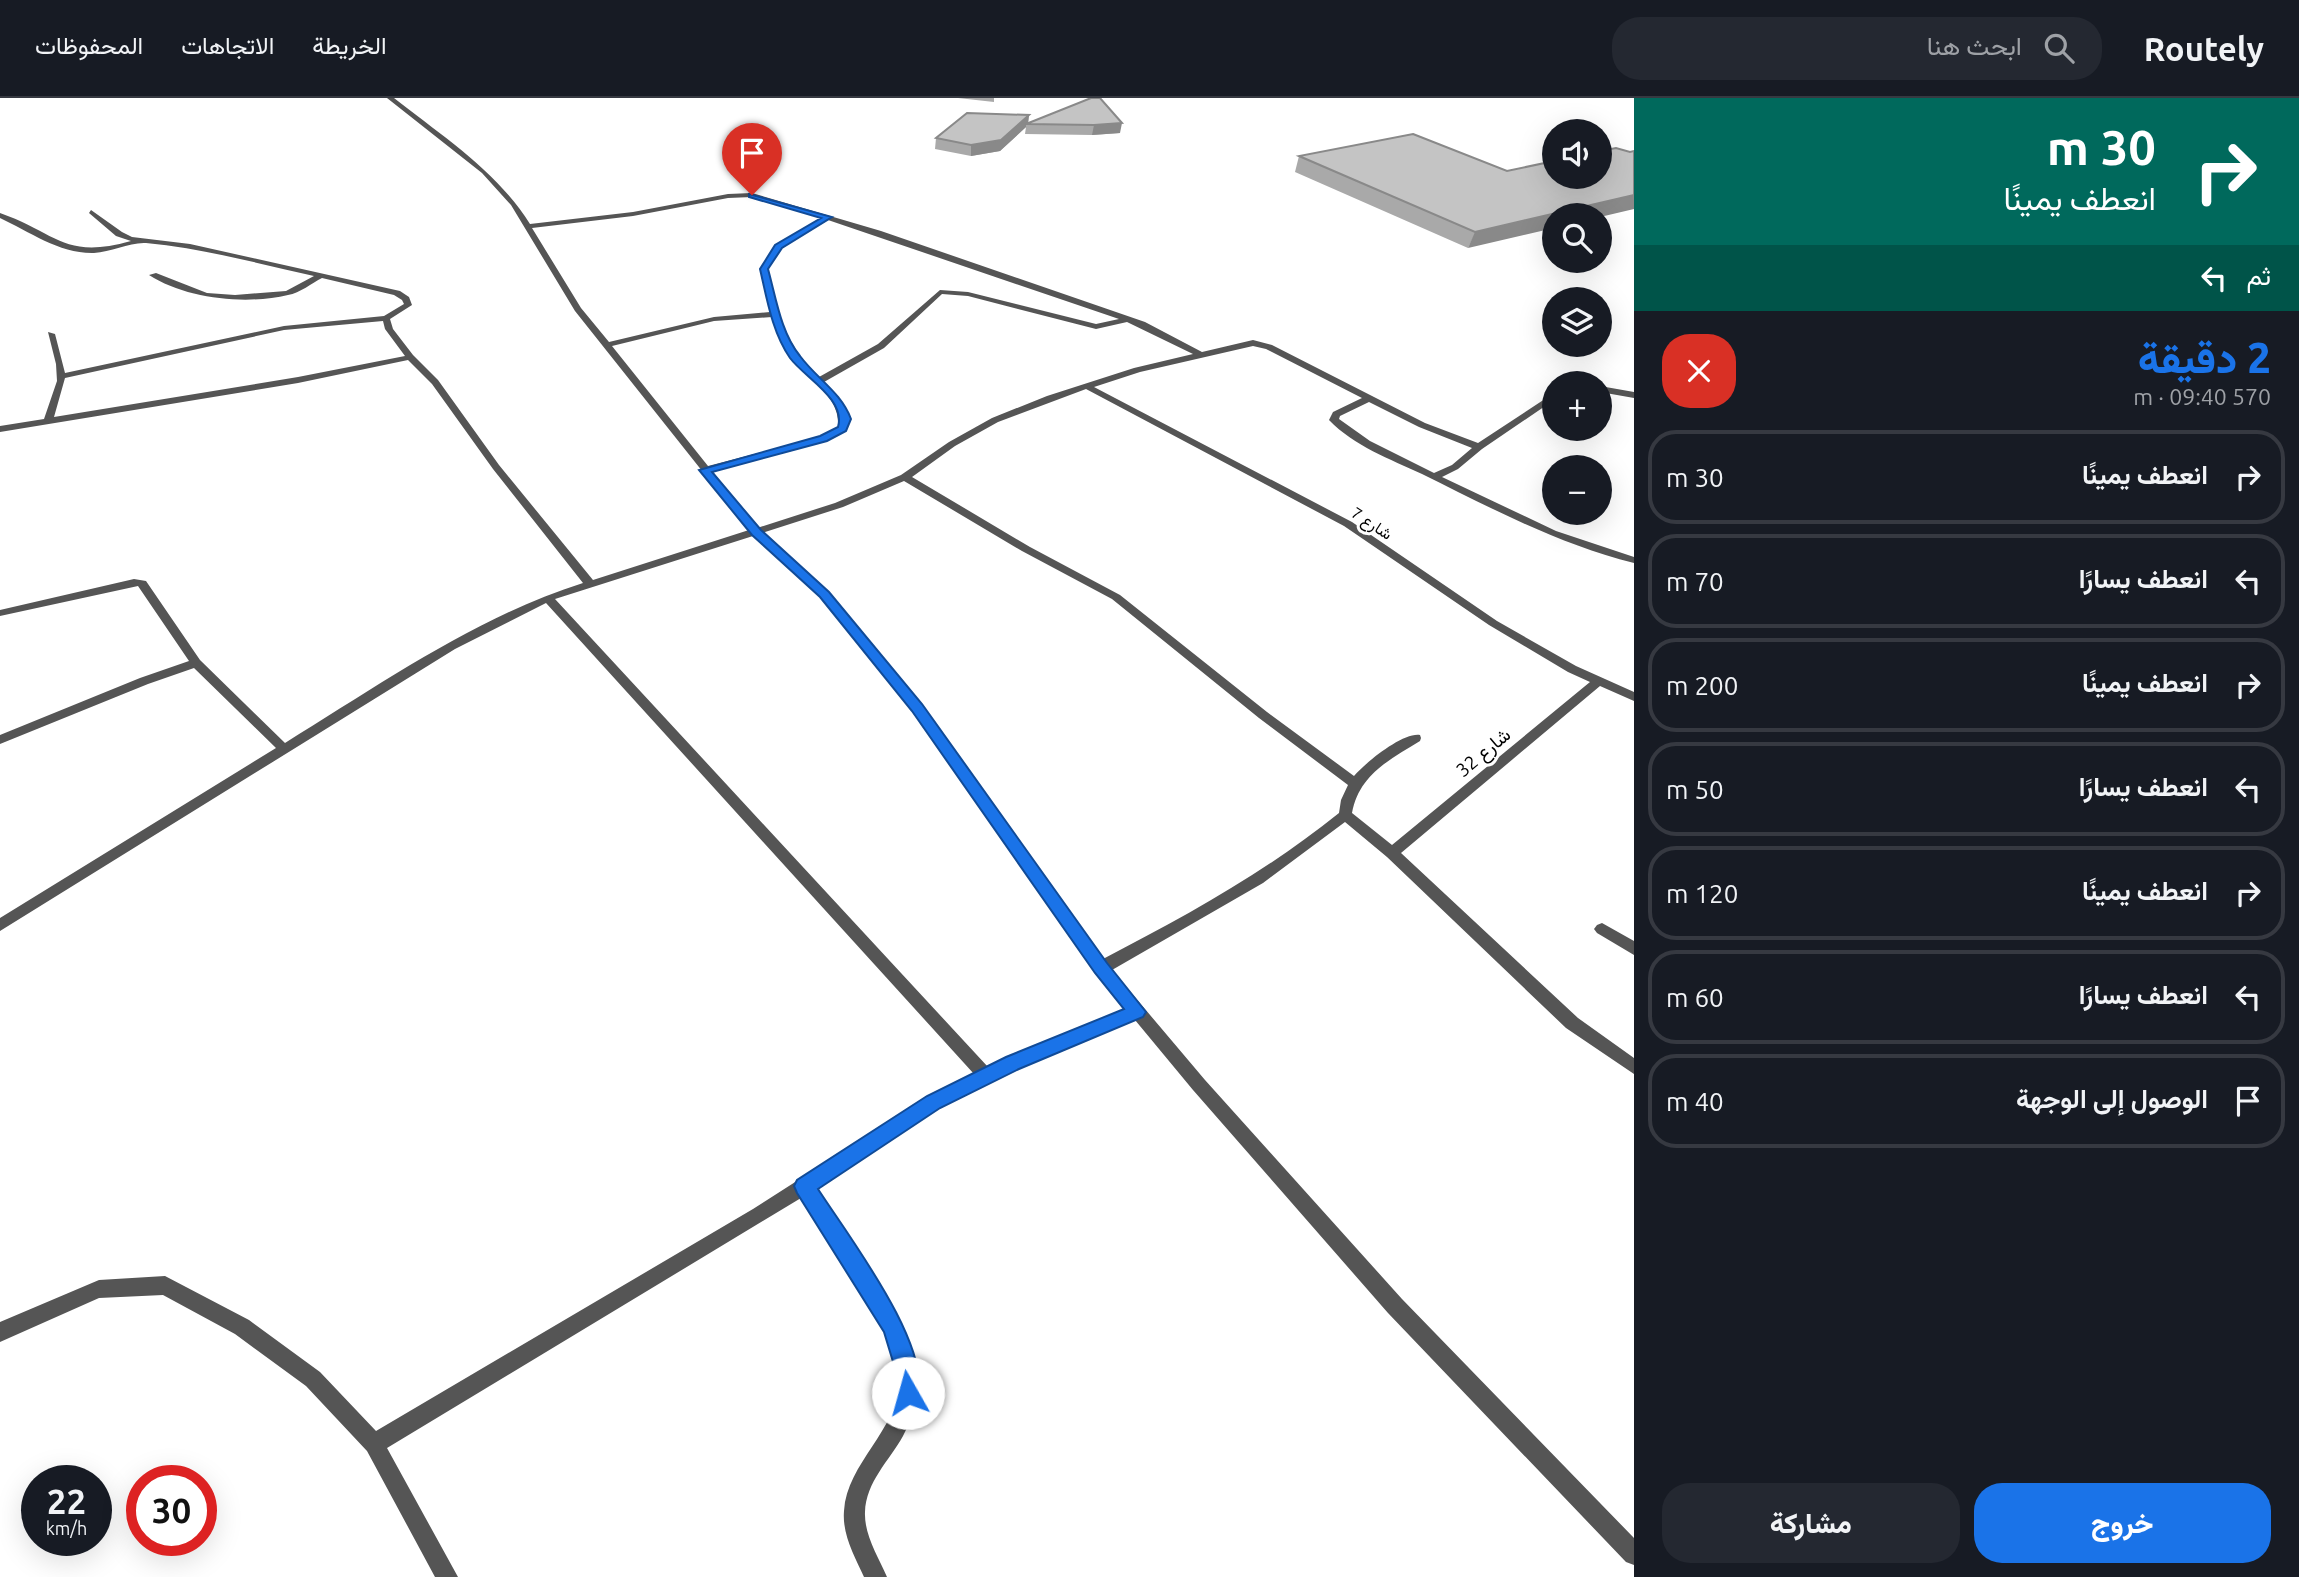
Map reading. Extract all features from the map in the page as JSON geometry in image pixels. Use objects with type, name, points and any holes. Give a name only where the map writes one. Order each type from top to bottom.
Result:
[{"type":"street","points":[[390,98],[484,172],[514,204],[578,309],[756,533],[824,594],[910,698],[1101,968],[1137,1012],[1395,1306],[1634,1554]]},
{"type":"street","points":[[527,227],[633,214],[742,195],[761,197],[828,217],[1128,319],[1160,331],[1199,354]]},
{"type":"street","points":[[61,376],[284,328],[386,318],[408,305],[406,299],[397,293],[190,246],[119,234],[91,212]]},
{"type":"street","points":[[0,215],[45,239],[76,251],[103,250],[142,240]]},
{"type":"street","points":[[704,470],[823,439],[843,429],[845,419],[839,402],[794,356],[775,314],[764,269],[770,257],[789,238],[828,217]]},
{"type":"street","points":[[153,275],[206,295],[235,297],[288,293],[322,275]]},
{"type":"street","points":[[817,382],[881,346],[940,292],[968,294],[1096,327],[1128,319]]},
{"type":"street","points":[[607,345],[714,319],[775,314]]},
{"type":"street","points":[[386,318],[388,329],[410,357],[435,382],[496,467],[590,584]]},
{"type":"street","points":[[48,422],[61,376],[51,334]]},
{"type":"street","points":[[0,925],[451,646],[548,598],[839,505],[905,477],[952,444],[995,420],[1086,386],[1240,344],[1260,344],[1367,399],[1445,435],[1479,447]]},
{"type":"street","points":[[0,429],[298,380],[410,357]]},
{"type":"street","name":"شارع 7","points":[[1086,386],[1348,524],[1493,623],[1572,669],[1634,697]]},
{"type":"street","points":[[1612,390],[1634,394]]},
{"type":"street","points":[[1367,399],[1336,414],[1334,420],[1368,442],[1433,477],[1544,532],[1591,549],[1634,560]]},
{"type":"street","points":[[1433,477],[1455,467],[1479,447],[1542,404]]},
{"type":"street","points":[[905,477],[1014,542],[1116,597],[1263,715],[1355,783]]},
{"type":"street","points":[[0,613],[134,582],[142,583],[196,663],[284,749]]},
{"type":"street","points":[[548,598],[986,1076]]},
{"type":"street","points":[[0,740],[144,681],[196,663]]},
{"type":"street","name":"شارع 32","points":[[1392,853],[1599,681]]},
{"type":"street","points":[[1101,968],[1235,896],[1313,842],[1345,815],[1346,795],[1355,783],[1383,758],[1415,738]]},
{"type":"street","points":[[1345,815],[1392,853],[1572,1023],[1634,1067]]},
{"type":"street","points":[[1602,929],[1634,949]]},
{"type":"street","points":[[374,1444],[804,1186],[933,1102],[986,1076],[1137,1012]]},
{"type":"street","points":[[804,1186],[894,1327],[908,1375],[908,1393],[898,1423],[860,1484],[854,1506],[854,1525],[876,1577]]},
{"type":"street","points":[[0,1332],[99,1289],[165,1285],[242,1327],[313,1379],[374,1444],[447,1577]]},
{"type":"building","points":[[1091,98],[1100,98],[1122,123],[1026,124]]},
{"type":"building","points":[[967,113],[1029,115],[1001,140],[971,145],[936,138]]},
{"type":"building","points":[[1413,134],[1507,171],[1542,164],[1542,189],[1612,189],[1612,149],[1616,148],[1634,151],[1634,195],[1600,203],[1542,203],[1542,216],[1475,232],[1299,156]]},
{"type":"route","points":[[752,195],[828,217],[789,238],[778,247],[764,269],[778,324],[794,356],[839,402],[845,419],[843,429],[823,439],[704,470],[756,533],[824,594],[917,707],[1101,968],[1137,1012],[1013,1063],[933,1102],[804,1186],[894,1327],[908,1375],[908,1393]]}]
